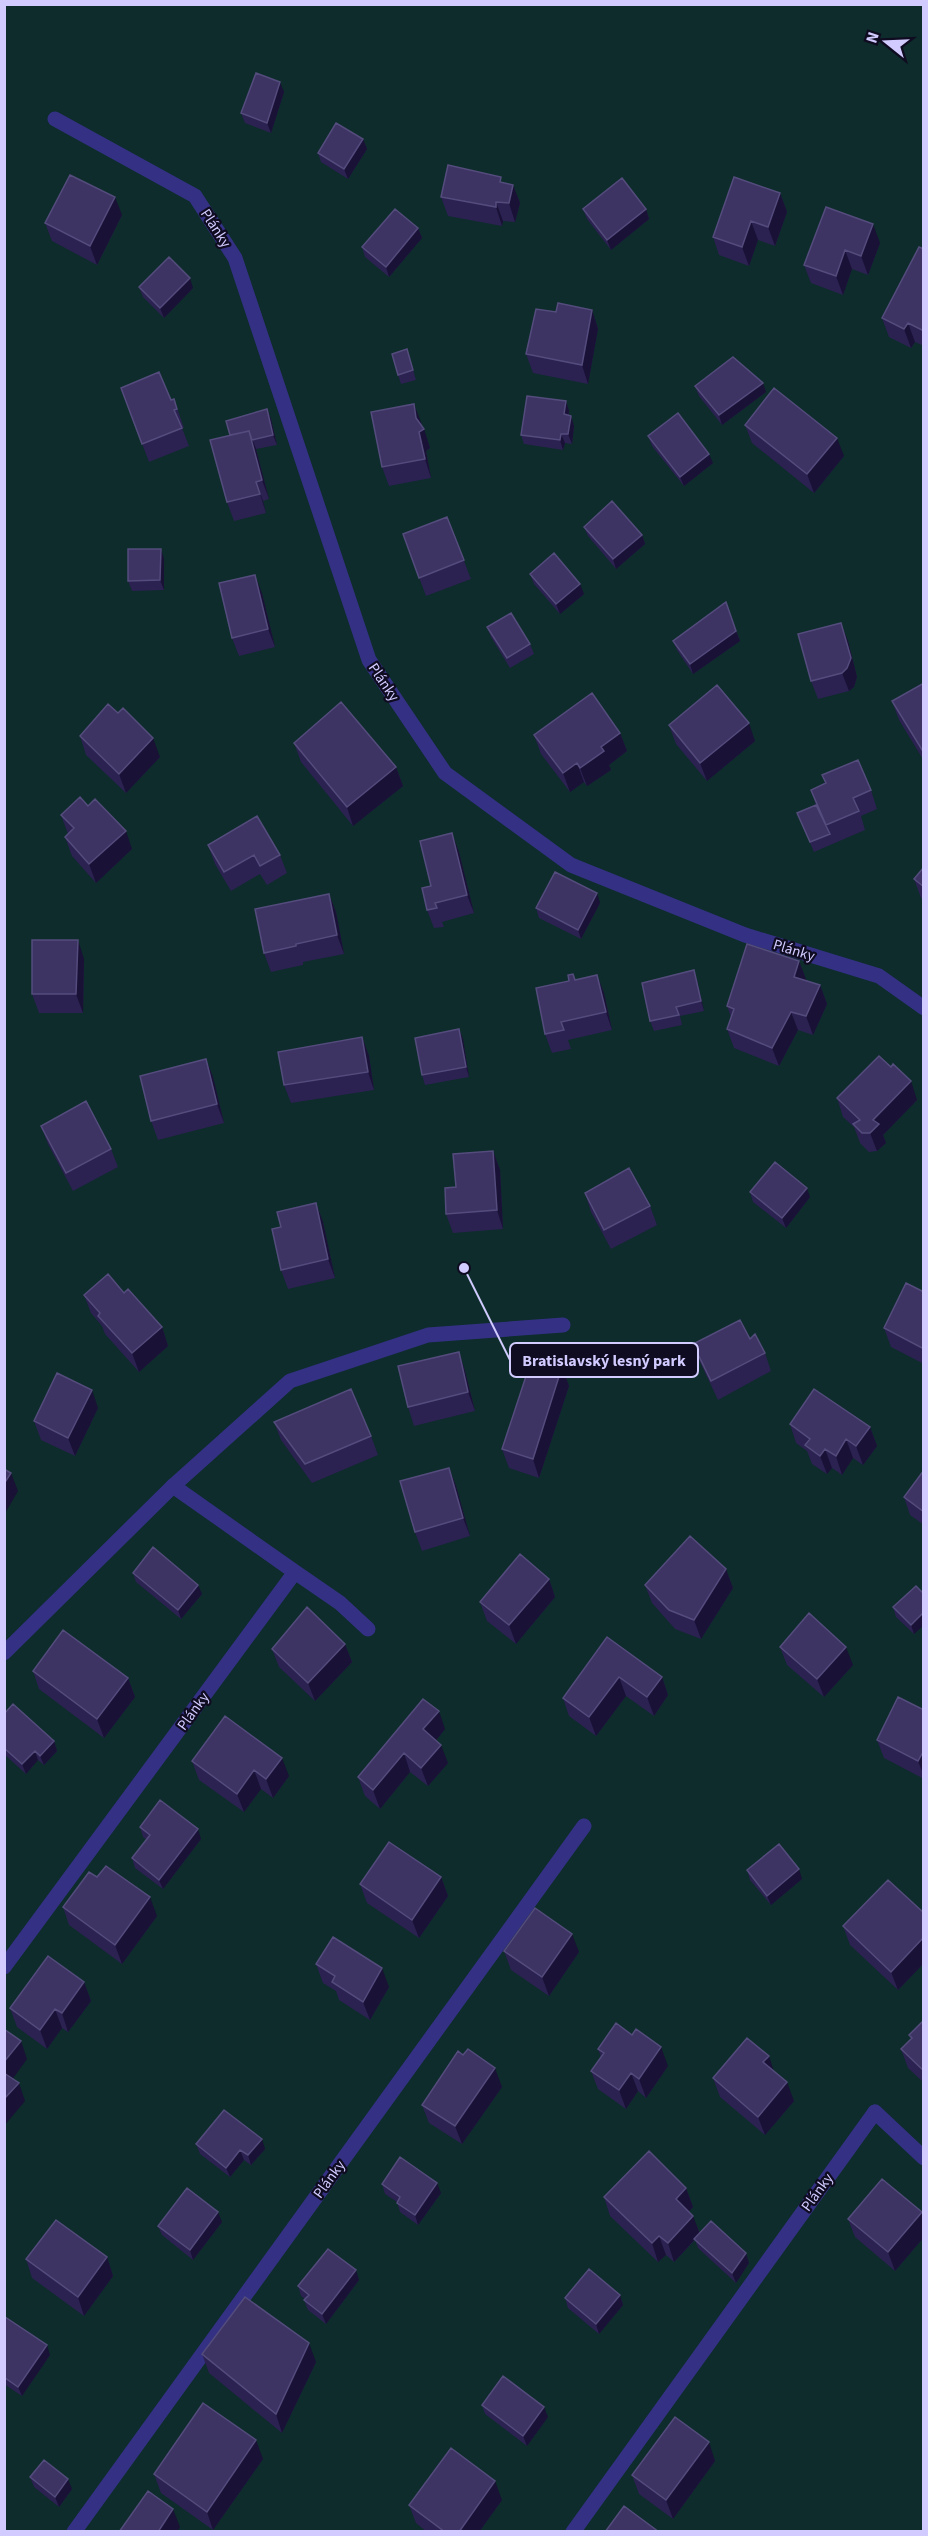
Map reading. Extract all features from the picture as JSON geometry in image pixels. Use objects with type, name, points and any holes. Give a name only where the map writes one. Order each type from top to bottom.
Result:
[{"type":"street","name":"Plánky","points":[[55,119],[195,196],[235,258],[369,660],[445,773],[571,865],[745,934],[879,976],[924,1008]]},
{"type":"street","points":[[4,1653],[173,1486],[290,1381],[428,1335],[563,1325]]},
{"type":"street","points":[[173,1486],[340,1603],[368,1629]]},
{"type":"street","name":"Plánky","points":[[4,1967],[296,1572]]},
{"type":"street","name":"Plánky","points":[[74,2532],[584,1826]]},
{"type":"street","name":"Plánky","points":[[573,2532],[875,2112],[924,2158]]},
{"type":"green space","points":[[5,5],[923,5],[923,2531],[5,2531]]},
{"type":"building","points":[[256,73],[280,82],[267,123],[241,113]]},
{"type":"building","points":[[336,123],[363,139],[344,169],[318,153]]},
{"type":"building","points":[[448,165],[501,177],[500,182],[513,185],[509,203],[496,202],[496,207],[441,197]]},
{"type":"building","points":[[70,175],[115,197],[90,246],[45,223]]},
{"type":"building","points":[[734,177],[780,193],[768,227],[751,221],[742,247],[713,237]]},
{"type":"building","points":[[622,178],[646,209],[607,240],[583,209]]},
{"type":"building","points":[[826,207],[873,224],[861,256],[845,250],[836,276],[804,265]]},
{"type":"building","points":[[395,209],[418,228],[386,267],[362,247]]},
{"type":"building","points":[[919,247],[924,249],[924,331],[908,323],[904,329],[882,318]]},
{"type":"building","points":[[169,257],[190,278],[160,308],[139,287]]},
{"type":"building","points":[[558,303],[592,310],[582,365],[526,354],[536,309],[556,312]]},
{"type":"building","points":[[407,349],[413,370],[398,375],[392,354]]},
{"type":"building","points":[[733,357],[763,383],[719,415],[695,386]]},
{"type":"building","points":[[159,372],[171,400],[174,399],[177,409],[174,410],[182,428],[142,444],[121,388]]},
{"type":"building","points":[[774,388],[837,438],[807,474],[745,425]]},
{"type":"building","points":[[527,396],[566,401],[564,414],[571,416],[568,434],[561,434],[560,440],[521,435]]},
{"type":"building","points":[[414,404],[416,418],[424,429],[419,432],[425,459],[382,467],[371,412]]},
{"type":"building","points":[[267,409],[273,435],[252,440],[249,431],[230,435],[226,421]]},
{"type":"building","points":[[678,413],[709,454],[680,477],[648,436]]},
{"type":"building","points":[[249,431],[262,480],[256,482],[260,494],[227,502],[210,440]]},
{"type":"building","points":[[612,501],[642,535],[613,559],[584,527]]},
{"type":"building","points":[[447,517],[464,560],[419,578],[403,534]]},
{"type":"building","points":[[128,549],[161,549],[160,580],[128,581]]},
{"type":"building","points":[[554,553],[580,584],[556,604],[530,574]]},
{"type":"building","points":[[255,575],[268,629],[232,638],[219,583]]},
{"type":"building","points":[[726,602],[736,631],[690,664],[673,641]]},
{"type":"building","points":[[511,613],[530,644],[507,658],[487,627]]},
{"type":"building","points":[[841,623],[851,658],[847,668],[842,673],[811,681],[798,634]]},
{"type":"building","points":[[924,683],[924,753],[892,701]]},
{"type":"building","points":[[717,685],[749,723],[700,763],[669,725]]},
{"type":"building","points":[[592,693],[620,733],[601,747],[604,751],[580,768],[577,763],[563,773],[534,735]]},
{"type":"building","points":[[341,702],[396,767],[347,807],[294,743]]},
{"type":"building","points":[[108,704],[118,713],[123,708],[153,738],[119,774],[80,736]]},
{"type":"building","points":[[858,760],[871,790],[853,798],[859,811],[826,825],[811,790],[826,783],[822,775]]},
{"type":"building","points":[[80,797],[88,806],[95,799],[126,831],[89,864],[65,837],[74,828],[61,815]]},
{"type":"building","points":[[816,805],[830,834],[810,842],[797,813]]},
{"type":"building","points":[[257,816],[280,855],[260,866],[254,855],[224,872],[208,845]]},
{"type":"building","points":[[452,833],[467,895],[435,903],[437,908],[427,910],[422,888],[431,886],[420,841]]},
{"type":"building","points":[[924,867],[924,887],[914,879]]},
{"type":"building","points":[[555,872],[597,893],[578,930],[536,908]]},
{"type":"building","points":[[329,894],[337,935],[264,953],[255,909]]},
{"type":"building","points":[[32,940],[78,940],[76,994],[32,994]]},
{"type":"building","points":[[747,944],[799,961],[794,977],[820,985],[806,1016],[791,1012],[772,1048],[727,1029],[734,1009],[727,1006]]},
{"type":"building","points":[[694,970],[701,1001],[676,1007],[679,1015],[650,1021],[642,983]]},
{"type":"building","points":[[573,974],[575,980],[597,975],[606,1012],[561,1022],[564,1030],[545,1034],[536,988],[569,981],[568,975]]},
{"type":"building","points":[[459,1029],[466,1067],[422,1075],[415,1038]]},
{"type":"building","points":[[362,1037],[368,1072],[284,1085],[278,1052]]},
{"type":"building","points":[[879,1056],[891,1067],[893,1064],[911,1081],[873,1120],[879,1124],[870,1133],[862,1133],[853,1124],[860,1120],[837,1098]]},
{"type":"building","points":[[206,1059],[217,1104],[151,1121],[140,1076]]},
{"type":"building","points":[[86,1101],[111,1149],[66,1173],[41,1126]]},
{"type":"building","points":[[493,1151],[497,1210],[446,1214],[445,1188],[456,1187],[453,1154]]},
{"type":"building","points":[[775,1162],[807,1188],[782,1218],[750,1192]]},
{"type":"building","points":[[629,1168],[650,1206],[604,1230],[585,1193]]},
{"type":"building","points":[[316,1203],[328,1259],[281,1270],[272,1229],[281,1227],[277,1212]]},
{"type":"building","points":[[108,1274],[124,1293],[128,1289],[162,1327],[132,1353],[98,1316],[100,1313],[84,1295]]},
{"type":"building","points":[[906,1283],[924,1292],[924,1349],[884,1328]]},
{"type":"building","points":[[740,1320],[750,1339],[755,1334],[765,1353],[711,1381],[693,1344]]},
{"type":"building","points":[[459,1352],[468,1392],[408,1407],[398,1366]]},
{"type":"building","points":[[532,1358],[562,1367],[533,1459],[502,1449]]},
{"type":"building","points":[[57,1373],[92,1390],[68,1438],[34,1421]]},
{"type":"building","points":[[351,1389],[371,1436],[305,1464],[274,1422]]},
{"type":"building","points":[[814,1389],[870,1427],[856,1446],[846,1439],[836,1456],[825,1449],[820,1456],[805,1445],[810,1439],[790,1424]]},
{"type":"building","points":[[449,1468],[463,1518],[415,1532],[400,1481]]},
{"type":"building","points":[[4,1469],[11,1473],[4,1484]]},
{"type":"building","points":[[924,1470],[924,1512],[904,1497]]},
{"type":"building","points":[[690,1536],[726,1569],[694,1620],[669,1610],[645,1585]]},
{"type":"building","points":[[153,1547],[198,1585],[178,1610],[133,1573]]},
{"type":"building","points":[[520,1554],[549,1579],[509,1625],[480,1602]]},
{"type":"building","points":[[916,1586],[924,1594],[924,1612],[911,1625],[893,1607]]},
{"type":"building","points":[[307,1607],[345,1644],[308,1683],[272,1649]]},
{"type":"building","points":[[809,1613],[846,1647],[817,1679],[780,1647]]},
{"type":"building","points":[[63,1630],[128,1678],[97,1719],[33,1671]]},
{"type":"building","points":[[607,1637],[662,1677],[647,1697],[619,1677],[589,1717],[563,1698]]},
{"type":"building","points":[[898,1697],[924,1710],[924,1750],[918,1761],[877,1740]]},
{"type":"building","points":[[423,1699],[439,1711],[423,1729],[441,1745],[421,1768],[404,1753],[373,1790],[358,1777]]},
{"type":"building","points":[[13,1704],[54,1741],[40,1756],[35,1751],[22,1764],[4,1748],[4,1714]]},
{"type":"building","points":[[225,1716],[282,1758],[266,1779],[254,1770],[237,1794],[192,1761]]},
{"type":"building","points":[[160,1800],[198,1829],[159,1880],[132,1858],[150,1835],[140,1827]]},
{"type":"building","points":[[389,1842],[441,1877],[412,1920],[360,1884]]},
{"type":"building","points":[[779,1844],[799,1869],[767,1896],[747,1870]]},
{"type":"building","points":[[106,1866],[150,1897],[115,1945],[63,1907],[89,1872],[97,1877]]},
{"type":"building","points":[[888,1880],[924,1913],[924,1937],[891,1972],[843,1926]]},
{"type":"building","points":[[535,1908],[572,1934],[542,1977],[504,1951]]},
{"type":"building","points":[[333,1937],[382,1968],[363,2002],[332,1982],[335,1976],[316,1964]]},
{"type":"building","points":[[48,1956],[84,1982],[62,2013],[55,2009],[40,2030],[10,2008]]},
{"type":"building","points":[[923,2021],[924,2071],[901,2049],[912,2038],[909,2035]]},
{"type":"building","points":[[616,2023],[632,2035],[636,2029],[661,2047],[639,2079],[631,2073],[619,2090],[591,2071],[604,2053],[598,2049]]},
{"type":"building","points":[[4,2029],[21,2041],[4,2062]]},
{"type":"building","points":[[747,2038],[769,2056],[763,2062],[787,2082],[758,2117],[713,2078]]},
{"type":"building","points":[[468,2049],[495,2068],[455,2126],[422,2105],[458,2051],[463,2055]]},
{"type":"building","points":[[4,2073],[19,2083],[4,2099]]},
{"type":"building","points":[[224,2110],[262,2139],[248,2155],[240,2150],[226,2168],[196,2144]]},
{"type":"building","points":[[649,2151],[686,2188],[676,2199],[693,2216],[668,2243],[659,2236],[652,2243],[604,2197]]},
{"type":"building","points":[[400,2157],[437,2183],[415,2215],[397,2203],[400,2197],[382,2184]]},
{"type":"building","points":[[882,2179],[922,2212],[888,2252],[848,2219]]},
{"type":"building","points":[[187,2188],[218,2212],[190,2250],[158,2226]]},
{"type":"building","points":[[56,2220],[107,2257],[78,2297],[26,2259]]},
{"type":"building","points":[[711,2221],[746,2253],[732,2273],[694,2239]]},
{"type":"building","points":[[328,2249],[356,2270],[322,2314],[304,2300],[309,2295],[298,2286]]},
{"type":"building","points":[[589,2269],[620,2295],[596,2324],[565,2298]]},
{"type":"building","points":[[245,2297],[309,2343],[276,2414],[202,2354]]},
{"type":"building","points":[[4,2317],[47,2345],[18,2387],[4,2377]]},
{"type":"building","points":[[503,2376],[544,2407],[523,2436],[482,2405]]},
{"type":"building","points":[[203,2403],[256,2440],[207,2512],[154,2474]]},
{"type":"building","points":[[675,2417],[709,2442],[666,2500],[632,2475]]},
{"type":"building","points":[[451,2448],[495,2481],[459,2532],[445,2532],[409,2505]]},
{"type":"building","points":[[44,2460],[68,2479],[55,2497],[30,2477]]},
{"type":"building","points":[[148,2491],[173,2509],[158,2532],[119,2532]]},
{"type":"building","points":[[624,2506],[659,2532],[605,2532]]},
{"type":"place","name":"Bratislavský lesný park","points":[[464,1268]]}]
